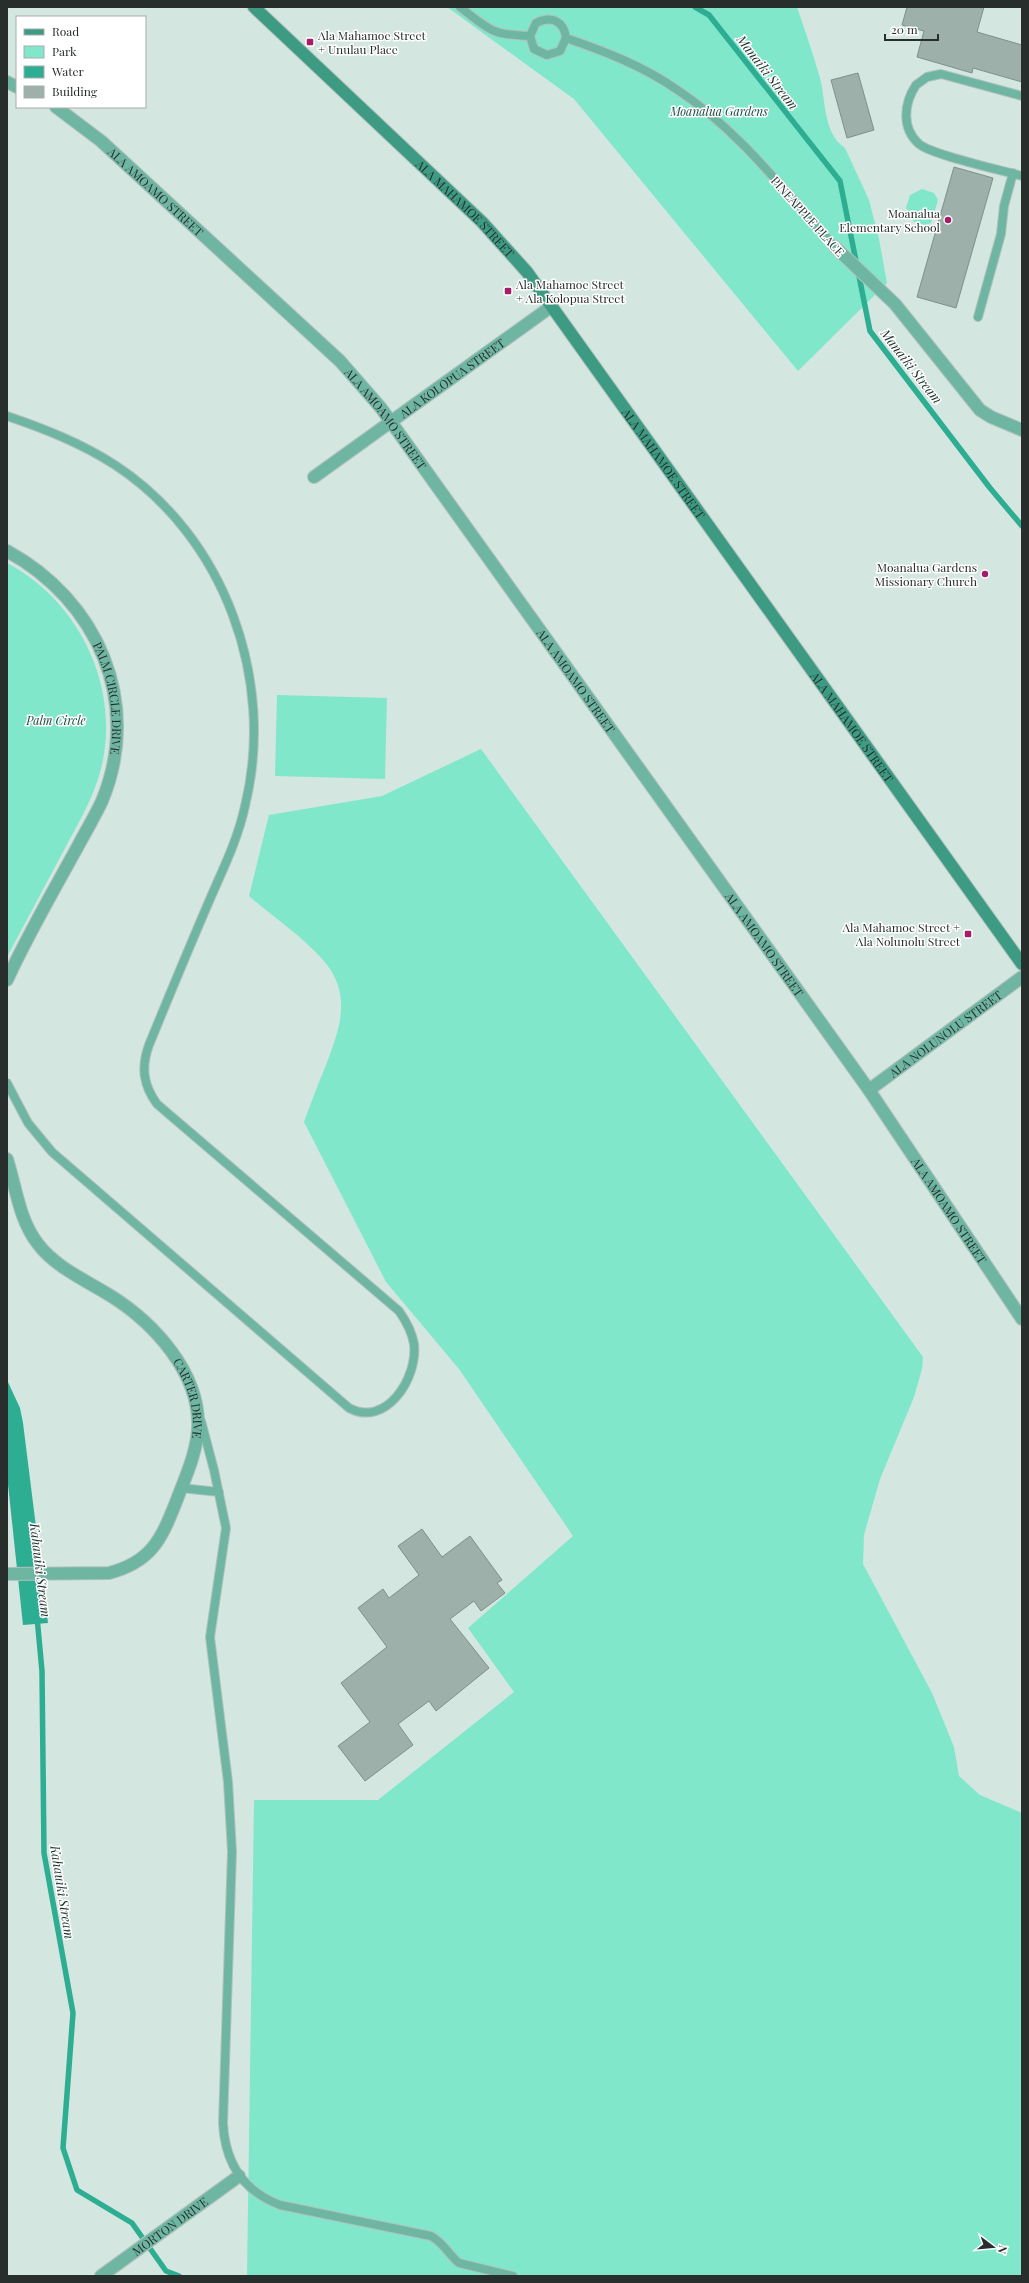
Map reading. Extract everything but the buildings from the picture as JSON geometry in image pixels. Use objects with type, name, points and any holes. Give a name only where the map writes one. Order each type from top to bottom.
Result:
[{"type":"street","name":"ALA MAHAMOE STREET","points":[[254,7],[482,222],[527,272],[1022,964]]},
{"type":"street","points":[[7,82],[16,86]]},
{"type":"street","name":"ALA AMOAMO STREET","points":[[57,108],[101,141],[340,361],[371,396],[869,1090],[1022,1319]]},
{"type":"street","name":"PINEAPPLE PLACE","points":[[834,247],[883,292],[918,331],[980,410],[1022,430]]},
{"type":"street","name":"ALA KOLOPUA STREET","points":[[314,477],[552,306]]},
{"type":"street","name":"PALM CIRCLE DRIVE","points":[[7,551],[40,572],[56,585],[83,617],[94,635],[110,675],[116,717],[113,760],[102,801],[7,980]]},
{"type":"street","name":"ALA NOLUNOLU STREET","points":[[869,1090],[1022,977]]},
{"type":"street","name":"CARTER DRIVE","points":[[7,1159],[27,1226],[38,1244],[52,1259],[124,1304],[142,1319],[172,1354],[192,1388],[197,1407],[198,1427],[195,1448],[181,1488],[162,1534],[155,1546],[135,1563],[109,1573],[11,1574]]},
{"type":"street","name":"MORTON DRIVE","points":[[101,2276],[239,2176]]},
{"type":"lane","points":[[460,7],[493,32],[506,35],[530,36]]},
{"type":"lane","points":[[549,19],[562,25],[566,38],[560,50],[547,55],[534,49],[530,36],[536,23],[549,19]]},
{"type":"lane","name":"PINEAPPLE PLACE","points":[[566,38],[611,54],[676,88],[713,116],[760,163],[834,247]]},
{"type":"lane","points":[[1022,96],[949,75],[934,74],[916,85],[905,113],[909,130],[913,138],[928,149],[1022,176]]},
{"type":"lane","points":[[978,317],[1002,234],[1004,206],[1013,173]]},
{"type":"lane","points":[[7,416],[66,437],[117,466],[140,484],[181,525],[199,548],[214,573],[236,622],[248,667],[253,700],[254,734],[251,780],[238,832],[149,1045],[144,1066],[144,1077],[147,1088],[157,1104],[400,1311],[411,1332],[414,1357],[408,1379],[399,1393],[378,1411],[362,1413],[349,1408],[52,1152],[28,1123],[8,1088]]},
{"type":"lane","points":[[197,1407],[219,1492],[225,1534],[210,1637],[228,1782],[232,1852],[223,2130],[226,2151],[239,2176],[257,2194],[280,2206],[431,2236],[444,2245],[452,2257],[459,2263],[513,2276]]},
{"type":"lane","points":[[181,1488],[219,1492]]},
{"type":"green space","name":"Moanalua Gardens","points":[[447,7],[797,7],[820,78],[826,116],[829,125],[838,142],[845,148],[869,200],[879,239],[887,283],[798,371],[574,99]]},
{"type":"green space","points":[[922,189],[934,193],[938,200],[931,223],[926,225],[914,222],[906,208],[910,195]]},
{"type":"green space","name":"Palm Circle","points":[[7,563],[34,580],[57,602],[76,627],[91,655],[101,685],[106,716],[105,748],[98,779],[91,797],[7,957]]},
{"type":"green space","points":[[277,695],[387,698],[385,779],[275,776]]},
{"type":"green space","points":[[481,749],[923,1357],[922,1369],[914,1397],[880,1479],[864,1535],[863,1564],[932,1693],[954,1747],[959,1776],[980,1795],[1022,1813],[1022,2276],[247,2276],[254,1800],[378,1800],[514,1692],[468,1628],[573,1536],[459,1369],[386,1282],[304,1122],[336,1038],[341,1011],[341,998],[338,986],[332,973],[315,951],[249,896],[269,815],[382,796]]},
{"type":"water","points":[[7,1380],[20,1408],[23,1423],[48,1623],[23,1625],[7,1475]]},
{"type":"waterway","name":"Manaiki Stream","points":[[695,7],[709,15],[840,181],[870,331],[990,488],[1022,526]]},
{"type":"waterway","name":"Kahauiki Stream","points":[[37,1617],[42,1671],[44,1853],[73,2013],[63,2148],[77,2190],[132,2223],[166,2271],[179,2276]]},
{"type":"place","name":"Ala Mahamoe Street + Unulau Place","points":[[310,42]]},
{"type":"place","name":"Moanalua Elementary School","points":[[948,220]]},
{"type":"place","name":"Ala Mahamoe Street + Ala Kolopua Street","points":[[508,291]]},
{"type":"place","name":"Moanalua Gardens Missionary Church","points":[[985,574]]},
{"type":"place","name":"Ala Mahamoe Street + Ala Nolunolu Street","points":[[968,934]]}]
